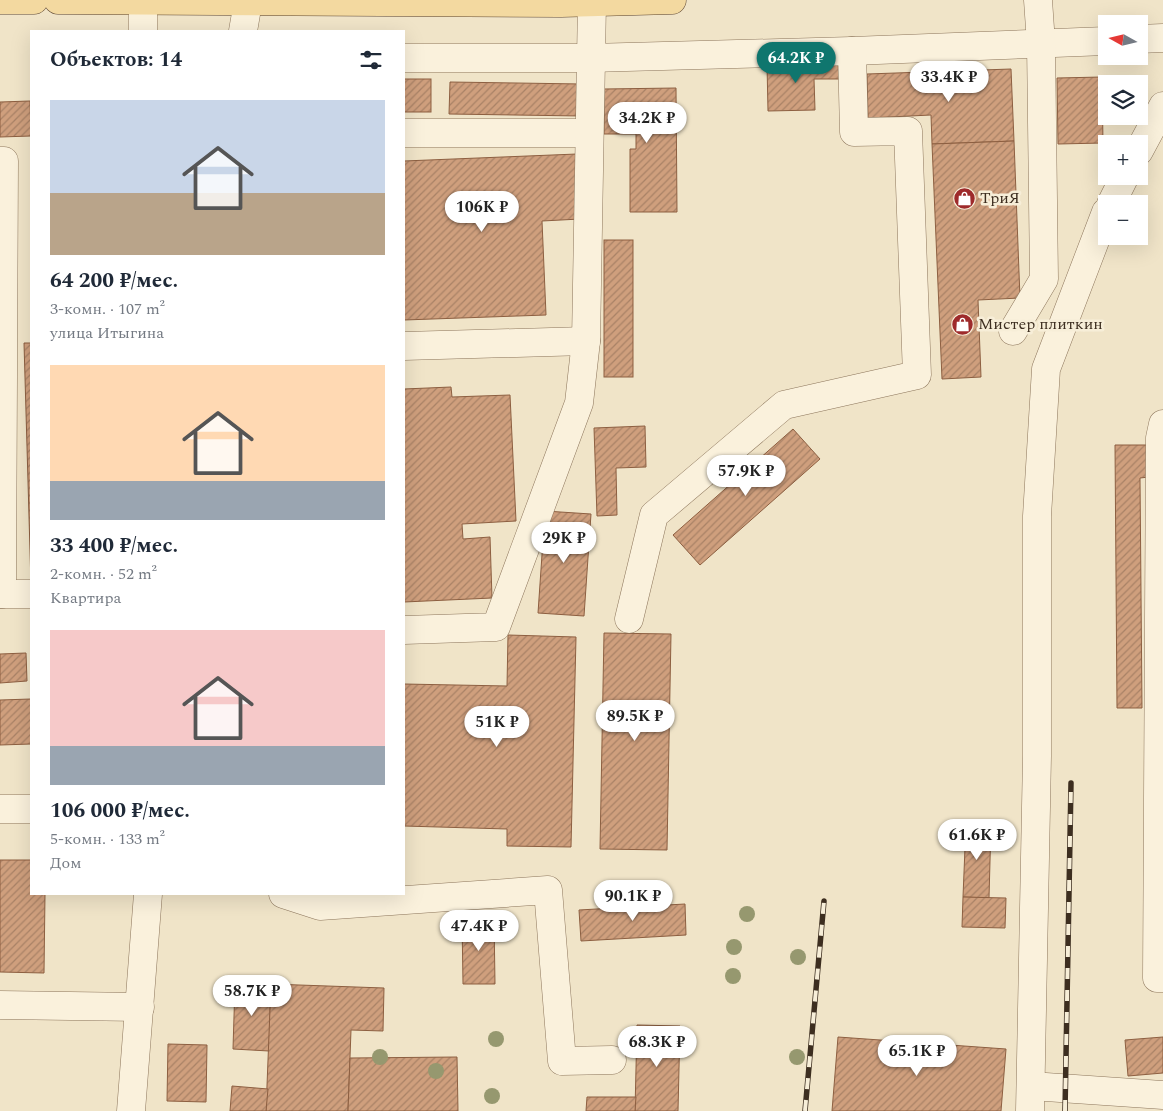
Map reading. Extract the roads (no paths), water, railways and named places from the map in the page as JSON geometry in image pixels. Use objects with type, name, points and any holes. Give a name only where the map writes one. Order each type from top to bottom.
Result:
[{"type":"main road","points":[[0,0],[34,0]]},
{"type":"main road","points":[[58,0],[248,2],[592,2],[672,0]]},
{"type":"street","points":[[143,0],[143,30]]},
{"type":"street","points":[[1013,331],[1044,279],[1041,44],[1038,0]]},
{"type":"street","points":[[243,30],[248,2]]},
{"type":"street","points":[[405,630],[496,627],[579,403],[586,341],[592,2]]},
{"type":"street","points":[[1148,39],[1163,38]]},
{"type":"street","points":[[405,58],[590,58],[852,51],[1098,41]]},
{"type":"street","points":[[629,619],[654,515],[784,405],[917,375],[908,131],[854,132],[852,51]]},
{"type":"street","points":[[1148,135],[1163,106]]},
{"type":"street","points":[[405,133],[589,133]]},
{"type":"street","points":[[0,161],[4,161],[1,594],[30,594]]},
{"type":"street","points":[[1098,233],[1046,369],[1038,516],[1037,756],[1030,1099],[1084,1090],[1163,1095]]},
{"type":"street","points":[[405,346],[586,341]]},
{"type":"street","points":[[1163,424],[1160,438],[1161,557],[1157,978],[1163,978]]},
{"type":"street","points":[[0,809],[30,809]]},
{"type":"street","points":[[286,895],[320,906],[548,890],[562,1061],[612,1060]]},
{"type":"street","points":[[131,1111],[148,895]]},
{"type":"street","points":[[0,1005],[140,1006]]},
{"type":"railway","points":[[1065,1111],[1071,783]]},
{"type":"railway","points":[[805,1111],[824,901]]},
{"type":"place","name":"ТриЯ","points":[[964,198]]},
{"type":"place","name":"Мистер плиткин","points":[[962,324]]}]
